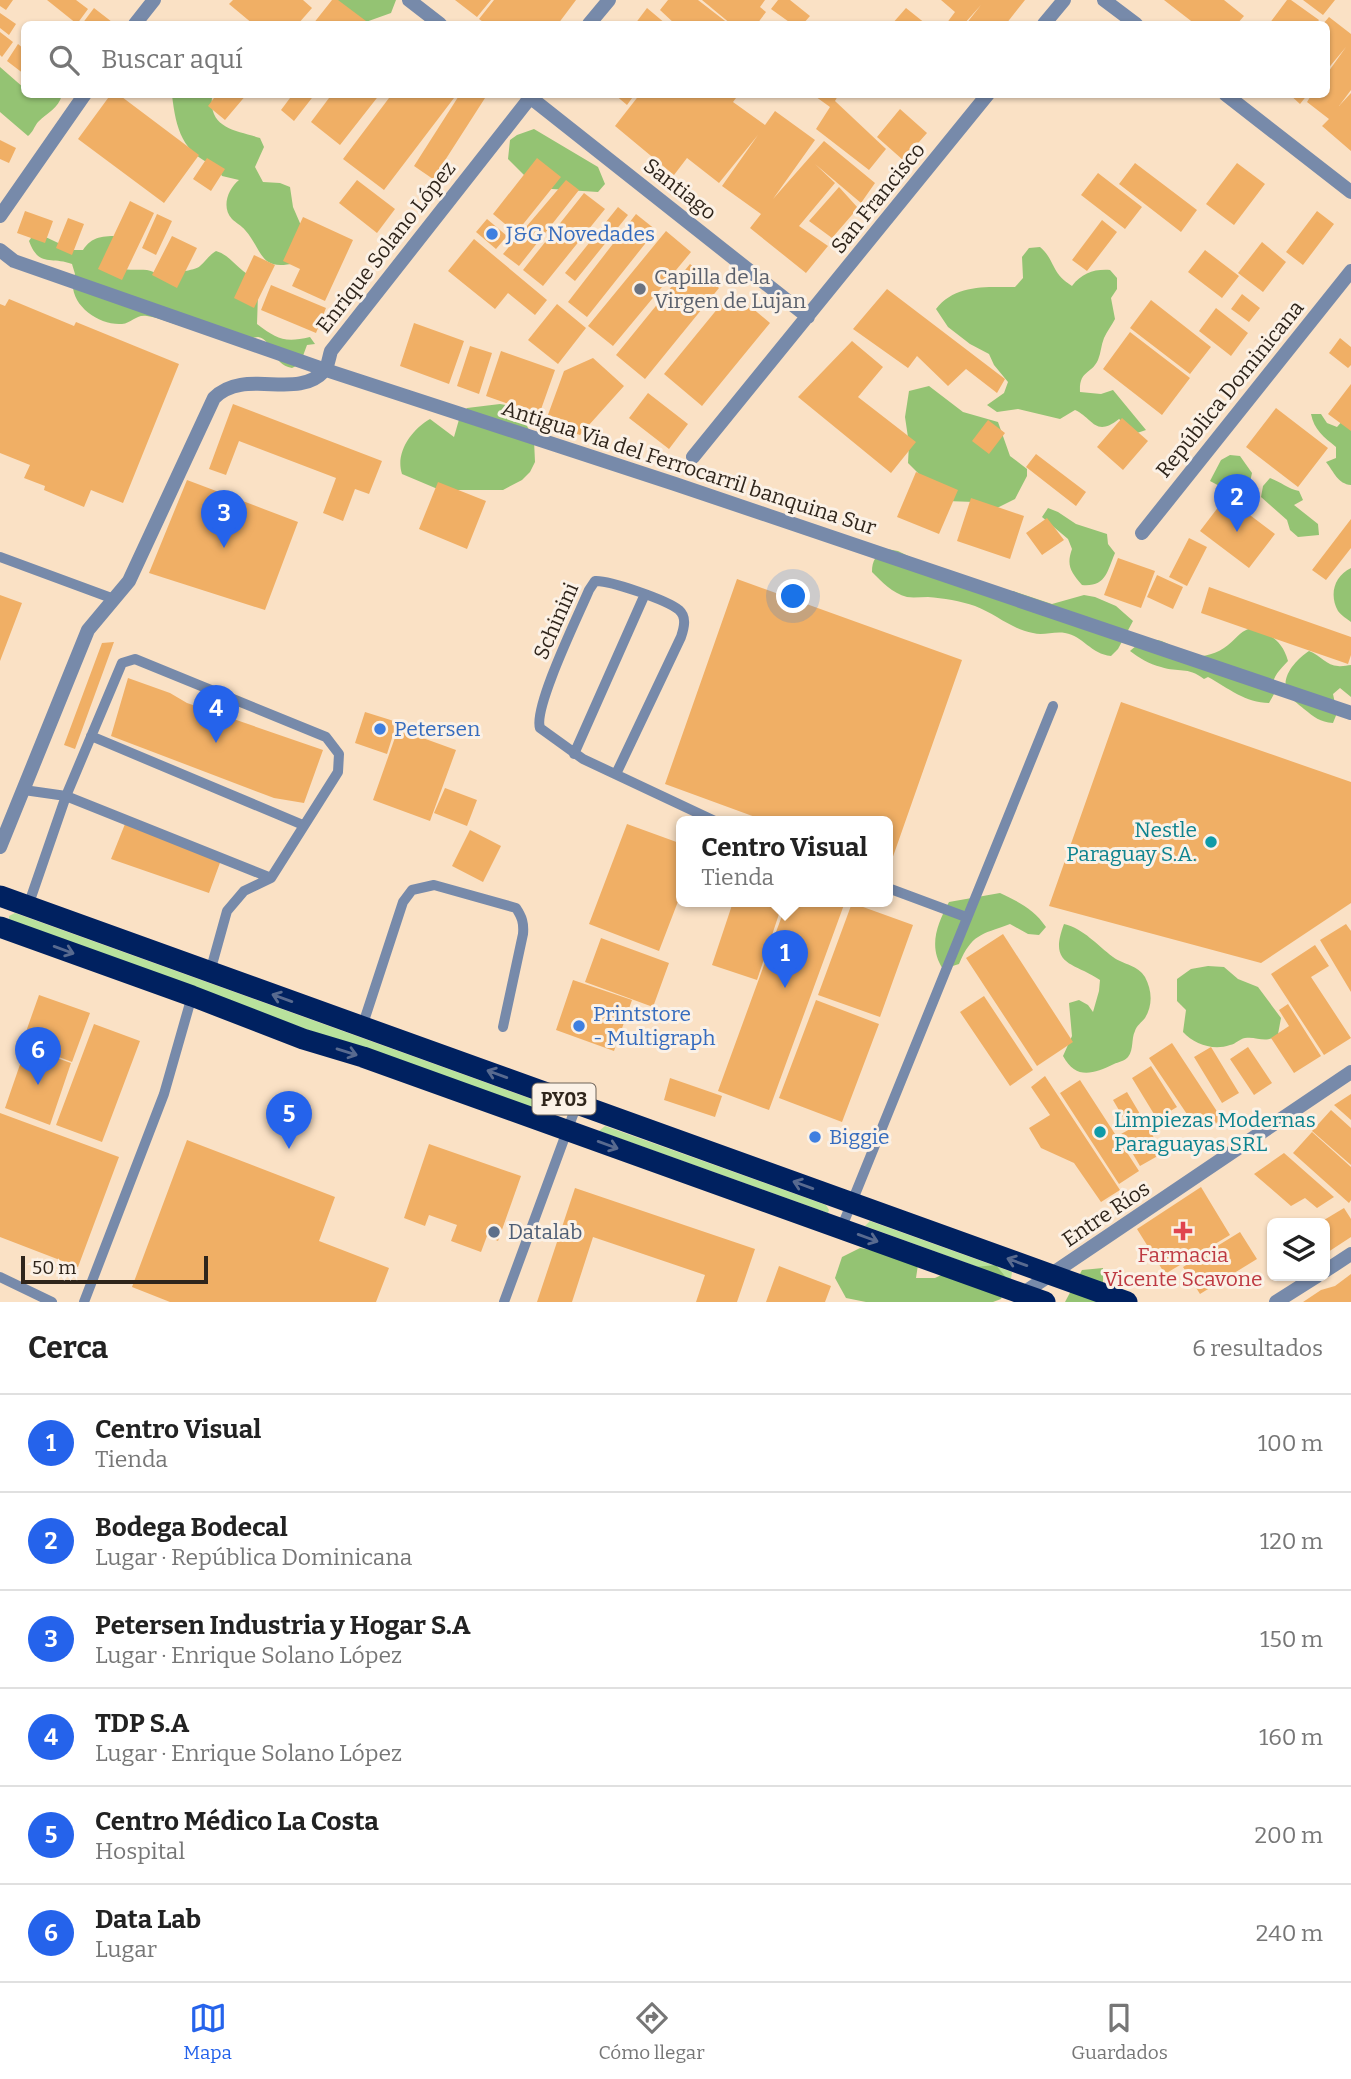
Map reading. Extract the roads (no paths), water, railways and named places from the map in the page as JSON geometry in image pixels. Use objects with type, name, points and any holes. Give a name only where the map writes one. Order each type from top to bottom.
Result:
[{"type":"highway","name":"PY03","points":[[0,896],[1127,1302]]},
{"type":"highway","name":"PY03","points":[[0,927],[303,1038],[363,1057],[1045,1302]]},
{"type":"street","points":[[138,21],[155,0]]},
{"type":"street","points":[[409,0],[436,21]]},
{"type":"street","points":[[592,21],[609,0]]},
{"type":"street","points":[[1046,21],[1064,0]]},
{"type":"street","points":[[1104,0],[1132,21]]},
{"type":"street","points":[[0,216],[82,98]]},
{"type":"street","name":"Enrique Solano López","points":[[326,370],[331,351],[528,98]]},
{"type":"street","name":"Santiago","points":[[533,98],[808,317]]},
{"type":"street","name":"San Francisco","points":[[693,457],[985,98]]},
{"type":"street","points":[[1231,98],[1351,192]]},
{"type":"street","name":"Antigua Via del Ferrocarril banquina Sur","points":[[0,250],[15,261],[326,370],[674,484],[1351,713]]},
{"type":"street","name":"República Dominicana","points":[[1142,533],[1351,271]]},
{"type":"street","points":[[0,847],[88,630],[129,581],[214,398],[235,384],[299,384],[326,370]]},
{"type":"street","name":"Entre Ríos","points":[[1022,1294],[1351,1072]]},
{"type":"street","points":[[1330,1268],[1351,1254]]},
{"type":"street","points":[[1276,1302],[1309,1281]]},
{"type":"lane","points":[[0,557],[114,598]]},
{"type":"lane","name":"Schinini","points":[[616,774],[684,628],[684,618],[679,611],[645,594],[604,580],[595,581],[589,590],[545,696],[538,723],[543,733],[574,754],[704,816]]},
{"type":"lane","points":[[574,754],[645,594]]},
{"type":"lane","points":[[27,906],[66,796],[122,663],[135,659],[327,737],[339,754],[338,772],[271,878],[244,891],[227,911],[210,972]]},
{"type":"lane","points":[[841,1229],[1053,706]]},
{"type":"lane","points":[[91,736],[303,825]]},
{"type":"lane","points":[[24,790],[66,796],[271,878]]},
{"type":"lane","points":[[362,1027],[402,902],[412,890],[434,885],[516,908],[520,915],[524,924],[523,934],[503,1027]]},
{"type":"lane","points":[[893,890],[966,917]]},
{"type":"lane","points":[[84,1302],[164,1094],[192,996]]},
{"type":"lane","points":[[504,1302],[577,1104]]},
{"type":"lane","points":[[0,1277],[52,1302]]},
{"type":"place","name":"J&G Novedades","points":[[492,234]]},
{"type":"place","name":"Capilla de la Virgen de Lujan","points":[[640,289]]},
{"type":"place","name":"Bodega Bodecal","points":[[1237,532]]},
{"type":"place","name":"Petersen Industria y Hogar S.A","points":[[224,548]]},
{"type":"place","name":"Petersen","points":[[380,729]]},
{"type":"place","name":"TDP S.A","points":[[216,743]]},
{"type":"place","name":"Nestle Paraguay S.A.","points":[[1211,842]]},
{"type":"place","name":"Centro Visual","points":[[785,988]]},
{"type":"place","name":"Printstore - Multigraph","points":[[579,1026]]},
{"type":"place","name":"Data Lab","points":[[38,1085]]},
{"type":"place","name":"Limpiezas Modernas Paraguayas SRL","points":[[1100,1132]]},
{"type":"place","name":"Biggie","points":[[815,1137]]},
{"type":"place","name":"Centro Médico La Costa","points":[[289,1149]]},
{"type":"place","name":"Farmacia Vicente Scavone","points":[[1183,1231]]},
{"type":"place","name":"Datalab","points":[[494,1232]]}]
